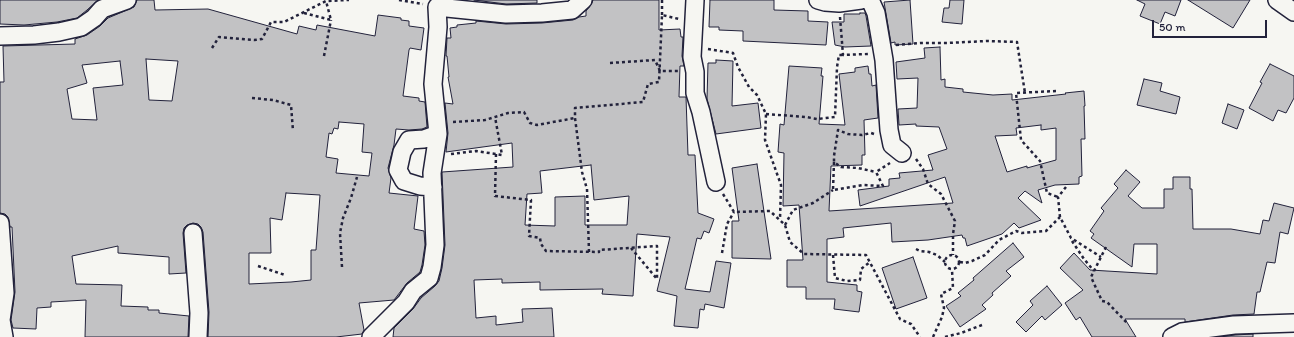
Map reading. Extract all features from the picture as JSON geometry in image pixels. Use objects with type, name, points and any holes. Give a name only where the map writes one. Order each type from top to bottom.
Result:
[{"type":"street","points":[[0,36],[34,35],[59,32],[81,27],[94,18],[102,9],[127,0]]},
{"type":"street","points":[[371,337],[406,302],[413,291],[429,278],[435,245],[432,173],[437,129],[434,84],[438,27],[437,7],[506,14],[542,13],[572,10],[583,0]]},
{"type":"street","points":[[695,0],[692,58],[695,72],[695,93],[701,112],[716,182]]},
{"type":"street","points":[[818,0],[839,3],[861,0]]},
{"type":"street","points":[[867,0],[872,2],[876,13],[882,51],[889,130],[897,147]]},
{"type":"street","points":[[1276,0],[1294,12]]},
{"type":"street","points":[[433,187],[420,186],[404,181],[398,170],[402,152],[409,140],[424,139],[437,129]]},
{"type":"street","points":[[0,223],[5,293],[1,321],[4,337]]},
{"type":"street","points":[[193,233],[199,313],[198,337]]},
{"type":"street","points":[[1172,337],[1182,332],[1234,325],[1294,323]]},
{"type":"path","points":[[212,48],[219,37],[254,40],[262,39],[271,22],[284,22],[326,1],[349,0]]},
{"type":"path","points":[[399,0],[437,7]]},
{"type":"path","points":[[589,252],[587,189],[582,172],[575,108],[643,102],[648,84],[659,82],[662,0]]},
{"type":"path","points":[[324,56],[330,20],[326,1]]},
{"type":"path","points":[[839,3],[843,54]]},
{"type":"path","points":[[303,12],[330,20]]},
{"type":"path","points":[[662,15],[694,23]]},
{"type":"path","points":[[766,114],[817,119],[835,117],[837,67],[839,55],[882,51],[921,43],[987,41],[1017,42],[1025,93]]},
{"type":"path","points":[[693,46],[733,53],[738,67],[749,87],[757,95],[766,114],[765,140],[781,186],[780,220]]},
{"type":"path","points":[[610,63],[655,60],[660,71]]},
{"type":"path","points":[[660,71],[695,72]]},
{"type":"path","points":[[1056,91],[1016,93],[1021,140],[1040,161],[1047,193],[1058,197]]},
{"type":"path","points":[[252,98],[273,100],[291,105],[293,131]]},
{"type":"path","points":[[437,129],[485,120],[508,113],[524,112],[530,123],[537,125],[575,118]]},
{"type":"path","points":[[450,154],[476,151],[502,155],[495,117]]},
{"type":"path","points":[[833,190],[834,156],[838,130],[848,134],[862,135],[871,133],[897,147],[911,150],[923,169],[928,184],[941,194],[955,221],[953,234],[953,255]]},
{"type":"path","points":[[876,172],[897,147]]},
{"type":"path","points":[[496,154],[495,196],[531,200],[529,236],[540,238],[541,244],[546,251],[599,252],[599,250],[657,246],[657,279],[631,248]]},
{"type":"path","points":[[834,162],[841,167],[858,168],[876,172]]},
{"type":"path","points":[[785,224],[793,210],[813,203],[833,190],[863,185],[883,186],[876,172]]},
{"type":"path","points":[[342,268],[340,233],[342,218],[351,198],[357,177]]},
{"type":"path","points":[[716,182],[734,212]]},
{"type":"path","points":[[1066,187],[1058,197],[1060,217],[1084,259],[1094,271]]},
{"type":"path","points":[[734,212],[770,211],[785,224],[790,242],[804,254],[866,255],[900,320],[912,324],[920,337]]},
{"type":"path","points":[[722,253],[727,224],[734,212]]},
{"type":"path","points":[[960,262],[965,263],[985,256],[998,240],[1016,232],[1046,231],[1060,217]]},
{"type":"path","points":[[1071,238],[1101,257]]},
{"type":"path","points":[[1106,247],[1091,278],[1102,301],[1108,302],[1128,324]]},
{"type":"path","points":[[916,249],[937,255],[945,262],[948,268],[952,270]]},
{"type":"path","points":[[833,255],[835,278],[847,281],[860,280],[861,269],[870,262]]},
{"type":"path","points":[[945,262],[947,257],[953,255],[958,257],[960,262]]},
{"type":"path","points":[[952,270],[958,267],[960,262]]},
{"type":"path","points":[[258,266],[285,275]]},
{"type":"path","points":[[933,337],[942,317],[944,308],[941,294],[953,288],[952,270]]},
{"type":"path","points":[[945,337],[961,333],[982,324]]},
{"type":"building","points":[[0,0],[98,0],[77,18],[57,22],[24,25],[0,24]]},
{"type":"building","points":[[137,0],[154,0],[155,10],[208,9],[297,34],[299,26],[316,30],[317,25],[375,36],[378,15],[401,18],[401,20],[409,21],[409,26],[424,28],[421,50],[410,48],[409,50],[403,96],[419,98],[419,101],[425,102],[427,127],[409,130],[396,129],[394,145],[388,168],[391,178],[389,193],[418,196],[414,229],[424,231],[425,245],[422,265],[420,272],[407,283],[394,300],[359,303],[364,330],[362,334],[336,337],[208,337],[209,312],[203,232],[198,224],[193,223],[184,228],[183,233],[186,273],[169,274],[169,257],[118,253],[118,246],[72,256],[76,284],[122,285],[121,306],[148,307],[148,310],[159,310],[159,313],[189,316],[188,337],[85,337],[86,300],[51,302],[51,307],[37,308],[36,329],[13,328],[11,320],[15,292],[12,227],[10,227],[8,217],[5,214],[0,213],[0,82],[4,82],[3,46],[75,44],[75,39],[87,35],[108,18],[134,7]],"holes":[[[146,59],[178,61],[172,101],[149,100]],[[120,61],[123,85],[93,88],[97,120],[72,119],[67,89],[87,83],[82,65]],[[339,122],[364,124],[362,152],[372,153],[369,176],[336,173],[338,159],[326,157],[329,133],[332,134],[334,128],[338,129]],[[286,193],[320,195],[316,250],[311,250],[311,280],[249,284],[249,253],[271,253],[270,218],[282,220]]]},
{"type":"building","points":[[474,0],[537,0],[537,3],[506,4]]},
{"type":"building","points":[[593,0],[659,0],[659,30],[680,29],[681,37],[683,37],[682,56],[684,66],[680,66],[679,97],[686,97],[688,155],[695,155],[698,213],[714,219],[709,233],[704,231],[701,239],[697,238],[685,289],[710,292],[716,261],[731,263],[724,308],[705,304],[704,310],[700,309],[698,328],[674,326],[677,296],[657,291],[670,237],[637,234],[633,296],[602,294],[603,289],[540,290],[540,282],[502,283],[502,279],[474,280],[476,318],[496,316],[496,325],[523,322],[522,309],[552,308],[554,337],[393,337],[394,328],[413,309],[421,298],[439,281],[445,245],[442,172],[513,167],[512,143],[446,152],[448,133],[445,103],[453,104],[446,56],[447,38],[451,38],[450,28],[457,27],[457,25],[476,23],[476,21],[506,24],[573,20],[586,16],[586,11]],"holes":[[[591,165],[594,200],[629,196],[627,225],[585,225],[585,196],[555,197],[555,226],[525,225],[527,194],[542,193],[540,171]]]},
{"type":"building","points":[[710,0],[774,0],[774,10],[808,11],[808,21],[828,22],[826,45],[743,41],[743,31],[719,30],[719,27],[709,27]]},
{"type":"building","points":[[910,0],[913,44],[895,45],[895,42],[891,43],[884,2]]},
{"type":"building","points":[[950,0],[964,0],[962,24],[942,22],[944,8],[949,8]]},
{"type":"building","points":[[1137,0],[1181,0],[1175,16],[1165,12],[1160,24],[1140,16],[1145,4]]},
{"type":"building","points":[[1188,0],[1250,0],[1233,28]]},
{"type":"building","points":[[865,13],[866,16],[871,46],[845,47],[835,45],[832,22],[844,22],[844,14]]},
{"type":"building","points":[[940,47],[941,80],[945,79],[945,87],[963,89],[963,92],[993,95],[1012,94],[1012,100],[1084,91],[1085,139],[1081,139],[1082,176],[1079,177],[1079,184],[1055,185],[1038,190],[1042,203],[1025,191],[1018,198],[1041,220],[1019,228],[1014,223],[1002,234],[967,246],[965,238],[963,238],[962,235],[928,240],[892,242],[891,223],[843,228],[844,237],[827,239],[827,282],[857,285],[857,291],[862,292],[859,312],[834,309],[835,299],[806,299],[806,287],[787,287],[787,260],[803,260],[799,205],[783,206],[784,153],[778,152],[780,124],[784,125],[789,66],[822,68],[821,76],[823,76],[819,124],[845,125],[839,74],[855,72],[855,68],[868,66],[869,74],[871,74],[872,86],[876,85],[878,118],[864,120],[865,155],[862,155],[862,165],[831,166],[829,211],[953,203],[945,177],[860,206],[858,190],[889,186],[889,179],[900,178],[899,173],[933,170],[928,155],[947,149],[939,127],[916,126],[916,124],[899,125],[898,109],[917,108],[918,78],[897,79],[896,62],[925,58],[924,48]],"holes":[[[1041,125],[1041,130],[1056,128],[1056,160],[1007,172],[995,136],[1017,135],[1016,128]]]},
{"type":"building","points":[[716,60],[733,61],[732,106],[758,103],[761,128],[716,134],[707,99],[708,63],[716,63]]},
{"type":"building","points":[[1270,64],[1294,76],[1294,98],[1286,113],[1278,110],[1273,121],[1249,108],[1262,83],[1260,82]]},
{"type":"building","points":[[1144,79],[1162,83],[1160,91],[1180,97],[1176,114],[1137,105]]},
{"type":"building","points":[[1228,104],[1244,110],[1237,129],[1222,123]]},
{"type":"building","points":[[757,164],[771,259],[732,258],[732,221],[739,221],[732,168]]},
{"type":"building","points":[[1126,170],[1140,182],[1128,196],[1142,208],[1164,208],[1164,189],[1173,189],[1173,177],[1190,177],[1190,189],[1192,189],[1193,229],[1231,229],[1260,234],[1263,220],[1269,221],[1274,203],[1294,208],[1288,234],[1280,232],[1275,263],[1267,262],[1260,292],[1257,292],[1254,314],[1233,315],[1185,322],[1185,319],[1125,319],[1136,337],[1092,337],[1080,317],[1076,320],[1065,303],[1083,290],[1060,268],[1074,253],[1090,270],[1157,274],[1157,244],[1134,244],[1132,267],[1091,238],[1094,234],[1090,231],[1104,211],[1101,208],[1118,188],[1114,184]]},
{"type":"building","points":[[1013,243],[1024,257],[1006,271],[1011,276],[992,293],[993,295],[982,305],[986,309],[960,327],[946,306],[961,296],[958,293]]},
{"type":"building","points":[[913,257],[927,298],[896,309],[882,268]]},
{"type":"building","points":[[1047,286],[1062,305],[1045,320],[1042,316],[1026,332],[1016,322],[1033,305],[1030,301]]},
{"type":"building","points":[[1253,334],[1253,337],[1220,337],[1235,335]]}]
